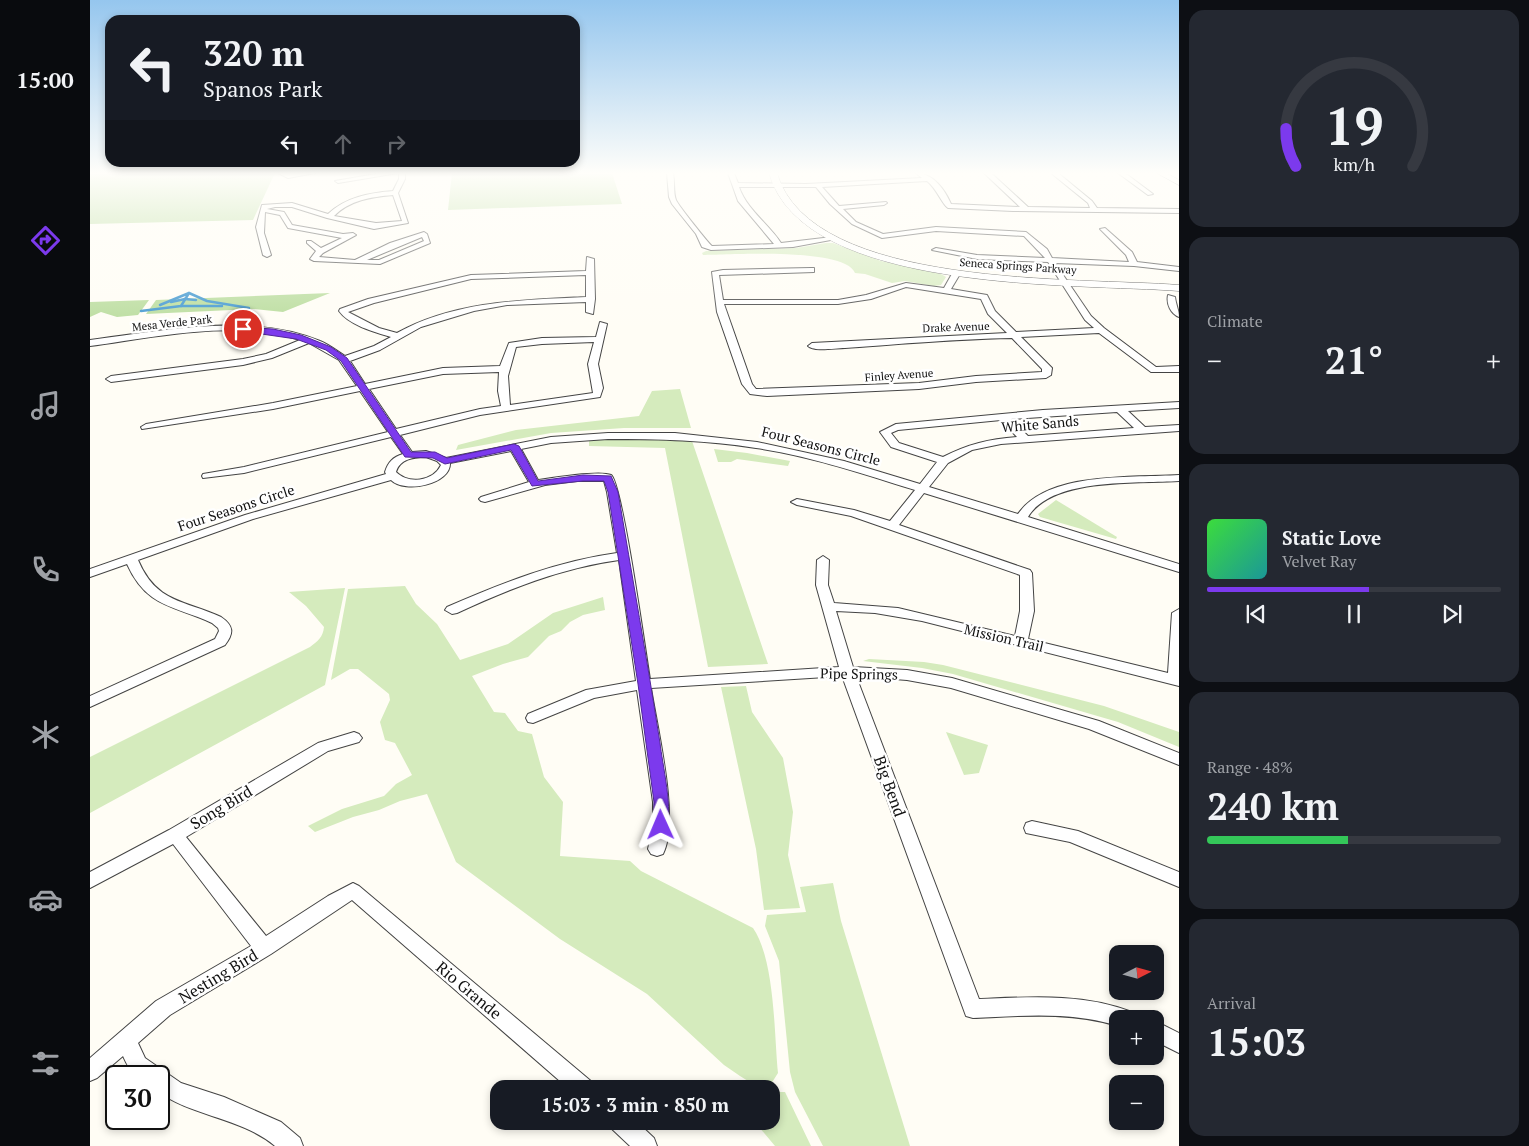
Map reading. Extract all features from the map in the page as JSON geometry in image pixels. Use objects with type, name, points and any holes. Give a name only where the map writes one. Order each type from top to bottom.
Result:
[{"type":"street","points":[[259,226],[259,233],[266,255]]},
{"type":"street","points":[[290,226],[343,236],[353,235]]},
{"type":"street","points":[[311,229],[316,226]]},
{"type":"street","points":[[356,262],[393,245],[424,234],[428,242],[380,262],[356,262],[314,259],[320,251],[367,228],[378,226]]},
{"type":"street","points":[[693,226],[705,245],[711,248],[779,246],[832,240]]},
{"type":"street","points":[[764,226],[779,246]]},
{"type":"street","name":"Seneca Springs Parkway","points":[[814,226],[832,240],[852,249],[895,262],[956,274],[995,278],[1179,288]]},
{"type":"street","points":[[861,226],[882,236],[943,229],[1026,234],[1051,260],[1088,318],[1101,330],[1154,370],[1179,369]]},
{"type":"street","points":[[1103,229],[1129,254],[1134,264]]},
{"type":"street","points":[[309,242],[320,251]]},
{"type":"street","points":[[936,250],[977,257],[1134,264],[1179,269]]},
{"type":"street","points":[[590,260],[590,312]]},
{"type":"street","points":[[811,270],[723,272],[714,274],[720,302],[838,302],[868,297],[906,285],[984,297],[991,312],[1016,336]]},
{"type":"street","points":[[397,336],[376,330],[346,315],[344,311],[371,301],[471,277],[590,272]]},
{"type":"street","points":[[946,291],[956,274]]},
{"type":"street","points":[[1171,298],[1172,306],[1179,315]]},
{"type":"street","points":[[344,360],[377,348],[429,321],[488,306],[591,299]]},
{"type":"street","name":"Finley Avenue","points":[[720,302],[727,332],[747,384],[753,392],[911,386],[1046,375],[1047,368],[1016,336]]},
{"type":"street","points":[[207,476],[244,470],[480,412],[596,395],[598,388],[593,364],[603,324]]},
{"type":"street","name":"Mesa Verde Park","points":[[90,343],[213,329],[273,332],[308,340],[328,348],[344,360],[409,455]]},
{"type":"street","name":"Drake Avenue","points":[[812,346],[849,346],[935,338],[1016,336],[1101,330]]},
{"type":"street","points":[[506,408],[503,396],[503,368],[512,345],[542,341],[599,339]]},
{"type":"street","points":[[111,378],[243,362],[269,356],[308,340]]},
{"type":"street","points":[[146,426],[252,410],[443,371],[503,368]]},
{"type":"street","points":[[944,461],[895,445],[885,432],[896,428],[1004,417],[1179,405]]},
{"type":"street","points":[[1120,409],[1142,430]]},
{"type":"street","points":[[1004,417],[1025,438]]},
{"type":"street","name":"White Sands","points":[[892,526],[944,461],[961,451],[978,445],[1025,438],[1179,428]]},
{"type":"street","name":"Four Seasons Circle","points":[[409,455],[435,455],[445,461],[514,446],[608,436],[675,436],[724,440],[810,455],[1179,568]]},
{"type":"street","points":[[514,446],[535,484]]},
{"type":"street","points":[[409,455],[394,462],[390,472],[392,476],[405,482],[424,482],[440,476],[447,466],[445,461]]},
{"type":"street","name":"Four Seasons Circle","points":[[90,573],[249,517],[392,476]]},
{"type":"street","points":[[485,499],[535,484],[583,478],[608,478],[613,492],[624,556],[661,802],[661,825],[657,849]]},
{"type":"street","points":[[1020,519],[1025,511],[1035,502],[1058,490],[1076,486],[1179,478]]},
{"type":"street","points":[[797,502],[854,513],[1026,573],[1027,611],[1021,642]]},
{"type":"street","points":[[452,610],[492,592],[570,565],[624,556]]},
{"type":"street","points":[[90,702],[220,642],[225,636],[224,624],[157,597],[138,574],[131,558]]},
{"type":"street","name":"Big Bend","points":[[824,560],[822,585],[848,670],[972,1009],[1039,1006],[1071,1007],[1109,1015]]},
{"type":"street","name":"Mission Trail","points":[[828,607],[854,606],[882,609],[1177,680]]},
{"type":"street","points":[[1177,680],[1179,614]]},
{"type":"street","name":"Pipe Springs","points":[[533,718],[591,694],[644,684],[848,670],[907,675],[952,683],[1094,725],[1179,759]]},
{"type":"street","name":"Song Bird","points":[[90,881],[175,835],[322,747],[354,738]]},
{"type":"street","points":[[1032,828],[1072,836],[1179,880]]},
{"type":"street","points":[[175,835],[264,948]]},
{"type":"street","name":"Nesting Bird","points":[[90,1071],[163,1008],[264,948],[334,901],[353,891]]},
{"type":"street","name":"Rio Grande","points":[[353,891],[574,1080]]},
{"type":"street","points":[[1164,1036],[1179,1043]]},
{"type":"street","points":[[125,1039],[138,1065]]},
{"type":"street","points":[[170,1087],[176,1091],[224,1108],[273,1130],[292,1146]]},
{"type":"street","points":[[629,1130],[646,1146]]},
{"type":"green space","points":[[833,243],[881,261],[941,274],[946,277],[941,285],[934,286],[905,281],[892,283],[865,274],[855,273],[847,265],[831,259],[785,254],[703,255],[702,253],[706,251],[796,248]]},
{"type":"green space","points":[[330,293],[283,312],[253,309],[146,314],[156,300]]},
{"type":"green space","points":[[149,300],[138,315],[117,317],[101,312],[90,317],[90,302]]},
{"type":"green space","points":[[680,389],[691,428],[624,428],[551,433],[456,450],[458,445],[516,430],[639,416],[652,391]]},
{"type":"green space","points":[[646,438],[692,441],[768,664],[708,667],[665,448],[589,446],[589,440]]},
{"type":"green space","points":[[714,449],[790,461],[788,466],[737,459],[731,462],[718,462]]},
{"type":"green space","points":[[1056,500],[1117,537],[1116,539],[1040,517],[1038,514]]},
{"type":"green space","points":[[405,586],[416,604],[437,624],[460,660],[508,644],[553,613],[603,597],[605,610],[583,615],[570,622],[561,631],[549,636],[528,657],[472,676],[494,712],[505,713],[518,731],[532,734],[544,777],[563,802],[560,856],[630,861],[641,871],[753,928],[766,959],[770,977],[778,1073],[774,1080],[746,1080],[740,1076],[724,1065],[647,994],[560,939],[456,862],[427,794],[400,801],[315,832],[308,826],[342,809],[384,796],[396,784],[412,775],[395,743],[385,740],[380,722],[390,700],[389,694],[358,669],[350,669],[331,680],[348,589]]},
{"type":"green space","points":[[345,588],[325,685],[90,813],[90,757],[310,647],[323,634],[324,627],[306,606],[289,592]]},
{"type":"green space","points":[[869,659],[943,665],[1104,706],[1179,732],[1179,747],[1118,722],[953,674],[922,668],[863,661]]},
{"type":"green space","points":[[746,686],[752,712],[783,758],[793,812],[788,855],[800,908],[764,910],[756,849],[721,687]]},
{"type":"green space","points":[[946,732],[988,745],[979,773],[964,775]]},
{"type":"green space","points":[[833,883],[841,921],[910,1146],[823,1146],[795,1092],[790,1072],[779,961],[765,926],[767,915],[806,912],[800,887]]},
{"type":"green space","points":[[780,1092],[785,1092],[811,1146],[775,1146],[762,1130],[780,1130]]},
{"type":"waterway","points":[[160,305],[189,293]]},
{"type":"waterway","points":[[185,299],[189,293]]},
{"type":"waterway","points":[[189,293],[207,301],[249,308]]},
{"type":"waterway","points":[[171,302],[185,299]]},
{"type":"waterway","points":[[181,306],[185,299]]},
{"type":"waterway","points":[[185,299],[196,300]]},
{"type":"waterway","points":[[141,311],[181,306]]},
{"type":"waterway","points":[[181,306],[222,306]]},
{"type":"route","points":[[243,329],[273,332],[318,343],[344,360],[409,455],[435,455],[445,461],[514,446],[535,484],[594,477],[608,478],[613,492],[644,684],[661,802],[661,825]]}]
